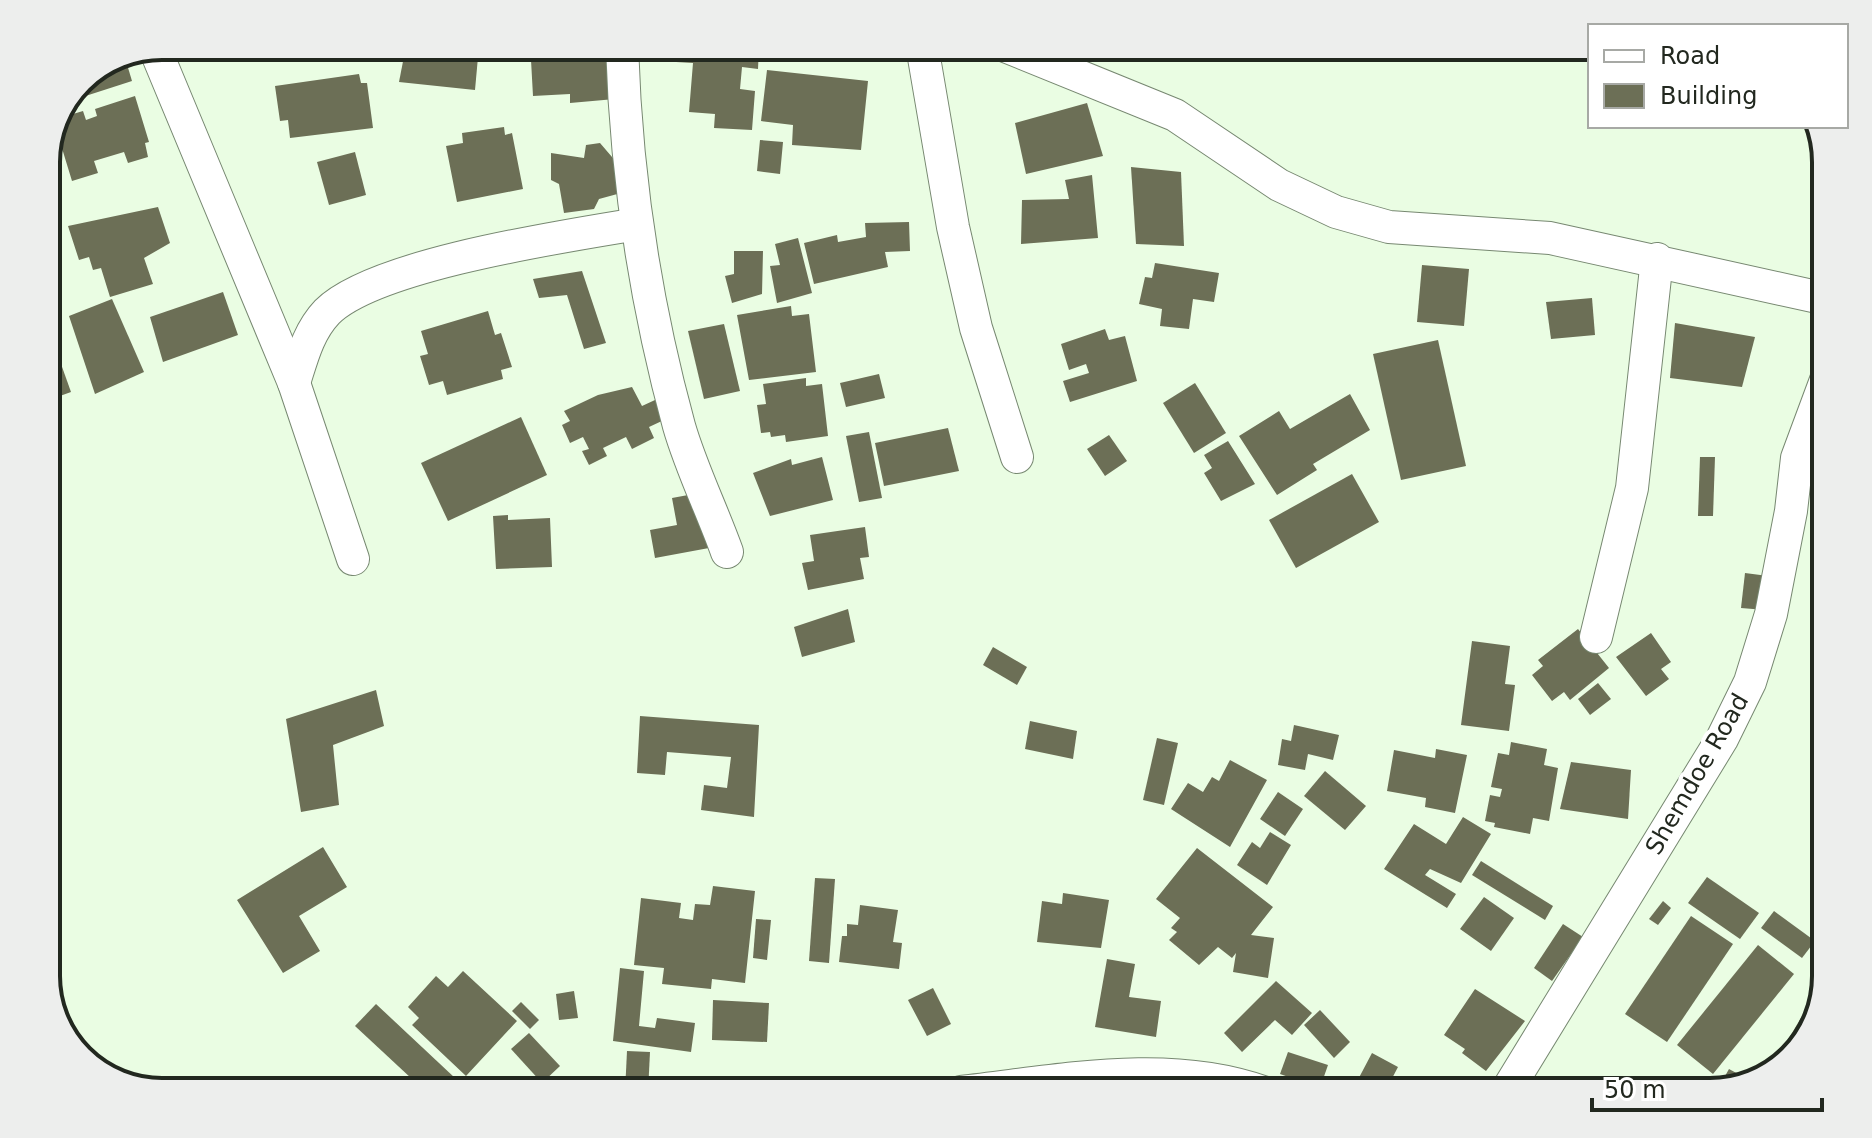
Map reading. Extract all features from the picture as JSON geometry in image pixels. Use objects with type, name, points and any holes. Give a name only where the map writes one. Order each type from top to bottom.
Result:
[{"type":"street","points":[[160,60],[294,383],[353,559]]},
{"type":"street","points":[[623,60],[637,224],[649,303],[680,429],[727,552]]},
{"type":"street","points":[[925,60],[966,284],[1017,457]]},
{"type":"street","points":[[1039,60],[1175,115],[1279,185],[1336,212],[1389,227],[1550,238],[1657,259],[1812,296]]},
{"type":"street","points":[[294,383],[311,333],[329,311],[366,286],[515,244],[637,224]]},
{"type":"street","points":[[1596,637],[1632,488],[1657,259]]},
{"type":"street","name":"Shemdoe Road","points":[[1515,1078],[1722,739],[1750,682],[1771,614],[1791,511],[1797,458],[1812,418]]},
{"type":"street","points":[[1100,1078],[1149,1073],[1192,1078]]},
{"type":"building","points":[[403,60],[478,60],[475,90],[399,82]]},
{"type":"building","points":[[531,60],[612,60],[615,99],[570,103],[570,94],[533,96]]},
{"type":"building","points":[[758,60],[758,69],[742,67],[740,89],[755,91],[752,130],[714,128],[715,114],[689,112],[693,63],[676,62]]},
{"type":"building","points":[[128,67],[132,81],[85,96],[105,77],[123,68]]},
{"type":"building","points":[[767,70],[868,81],[861,150],[792,145],[793,125],[761,121]]},
{"type":"building","points":[[359,74],[361,83],[367,83],[373,128],[290,138],[288,120],[280,121],[275,86]]},
{"type":"building","points":[[135,96],[149,142],[145,143],[148,157],[128,163],[124,152],[94,161],[98,173],[72,181],[61,146],[63,135],[72,114],[83,111],[86,120],[97,116],[95,109]]},
{"type":"building","points":[[1087,103],[1103,156],[1026,174],[1015,123]]},
{"type":"building","points":[[504,127],[505,135],[512,133],[523,189],[457,202],[446,146],[463,143],[462,133]]},
{"type":"building","points":[[760,140],[783,142],[780,174],[757,171]]},
{"type":"building","points":[[600,143],[618,164],[621,193],[599,199],[594,209],[564,213],[559,184],[551,180],[551,153],[584,158],[586,145]]},
{"type":"building","points":[[355,152],[366,195],[329,205],[317,162]]},
{"type":"building","points":[[1131,167],[1181,172],[1184,246],[1136,244]]},
{"type":"building","points":[[1092,175],[1098,238],[1021,244],[1022,200],[1069,199],[1065,180]]},
{"type":"building","points":[[158,207],[170,243],[144,258],[153,284],[110,297],[101,268],[93,270],[89,257],[79,260],[68,226]]},
{"type":"building","points":[[909,222],[910,251],[885,252],[888,267],[814,284],[804,243],[837,235],[838,242],[866,237],[865,223]]},
{"type":"building","points":[[798,238],[812,293],[777,303],[770,266],[780,265],[775,244]]},
{"type":"building","points":[[734,251],[763,251],[762,294],[732,303],[725,276],[734,274]]},
{"type":"building","points":[[1155,263],[1219,273],[1214,302],[1193,299],[1189,329],[1160,326],[1162,309],[1139,304],[1145,277],[1152,278]]},
{"type":"building","points":[[1422,265],[1469,269],[1464,326],[1417,322]]},
{"type":"building","points":[[582,271],[606,343],[584,349],[567,295],[539,298],[533,279]]},
{"type":"building","points":[[223,292],[238,335],[163,362],[150,317]]},
{"type":"building","points":[[1592,298],[1595,335],[1551,339],[1546,302]]},
{"type":"building","points":[[112,299],[144,372],[95,394],[69,316]]},
{"type":"building","points":[[791,306],[792,316],[809,314],[816,372],[749,380],[737,315]]},
{"type":"building","points":[[488,311],[495,335],[501,333],[512,367],[501,370],[503,379],[447,395],[443,381],[429,385],[420,356],[428,354],[421,331]]},
{"type":"building","points":[[1675,323],[1755,337],[1742,387],[1670,378]]},
{"type":"building","points":[[724,324],[740,391],[704,399],[688,331]]},
{"type":"building","points":[[1105,329],[1109,340],[1125,336],[1137,381],[1070,402],[1063,381],[1089,373],[1086,364],[1069,370],[1061,344]]},
{"type":"building","points":[[1438,340],[1466,466],[1401,480],[1373,354]]},
{"type":"building","points":[[60,361],[71,392],[60,396]]},
{"type":"building","points":[[879,374],[885,398],[846,407],[840,383]]},
{"type":"building","points":[[806,378],[806,386],[822,384],[828,436],[786,442],[785,435],[771,437],[770,432],[761,433],[757,405],[766,404],[763,384]]},
{"type":"building","points":[[1195,383],[1226,433],[1194,453],[1163,403]]},
{"type":"building","points":[[632,387],[642,406],[655,400],[664,420],[649,427],[654,438],[632,449],[626,437],[603,448],[607,456],[589,465],[582,451],[589,449],[583,437],[570,443],[562,425],[570,421],[564,411],[598,395]]},
{"type":"building","points":[[1350,394],[1370,430],[1313,464],[1317,470],[1277,495],[1239,436],[1279,411],[1290,429]]},
{"type":"building","points":[[521,417],[547,475],[448,521],[421,463]]},
{"type":"building","points":[[948,428],[959,471],[884,486],[875,443]]},
{"type":"building","points":[[869,432],[882,498],[859,502],[846,436]]},
{"type":"building","points":[[1109,435],[1127,461],[1105,476],[1087,449]]},
{"type":"building","points":[[1228,441],[1255,484],[1221,501],[1204,473],[1212,468],[1204,455]]},
{"type":"building","points":[[822,457],[833,500],[770,516],[753,473],[791,459],[792,465]]},
{"type":"building","points":[[1700,457],[1715,457],[1713,516],[1698,516]]},
{"type":"building","points":[[1352,474],[1379,522],[1296,568],[1269,520]]},
{"type":"building","points":[[699,493],[709,548],[655,558],[650,530],[677,525],[672,498]]},
{"type":"building","points":[[508,515],[508,520],[550,518],[552,567],[496,569],[493,516]]},
{"type":"building","points":[[865,527],[869,557],[860,558],[864,579],[808,590],[802,563],[814,561],[810,535]]},
{"type":"building","points":[[1745,573],[1768,576],[1765,610],[1741,608]]},
{"type":"building","points":[[848,609],[855,642],[802,657],[794,627]]},
{"type":"building","points":[[1578,629],[1609,668],[1570,700],[1564,692],[1552,701],[1532,675],[1543,666],[1538,660]]},
{"type":"building","points":[[1651,633],[1671,662],[1661,669],[1669,679],[1646,696],[1616,657]]},
{"type":"building","points":[[1472,641],[1510,646],[1505,684],[1515,685],[1509,731],[1461,725]]},
{"type":"building","points":[[993,647],[1027,667],[1017,685],[983,665]]},
{"type":"building","points":[[1598,683],[1611,699],[1590,715],[1578,699]]},
{"type":"building","points":[[376,690],[384,726],[333,745],[339,805],[301,812],[286,719]]},
{"type":"building","points":[[640,716],[759,725],[754,817],[701,810],[704,785],[727,788],[731,757],[667,752],[665,775],[637,773]]},
{"type":"building","points":[[1030,721],[1077,731],[1073,759],[1025,749]]},
{"type":"building","points":[[1294,725],[1339,735],[1333,760],[1308,754],[1305,770],[1278,765],[1282,739],[1291,741]]},
{"type":"building","points":[[1157,738],[1178,743],[1164,805],[1143,800]]},
{"type":"building","points":[[1511,742],[1547,749],[1544,765],[1558,768],[1549,821],[1533,818],[1530,834],[1494,827],[1495,823],[1485,821],[1490,795],[1500,797],[1502,789],[1491,787],[1498,753],[1509,755]]},
{"type":"building","points":[[1436,749],[1467,755],[1455,813],[1425,807],[1426,798],[1387,791],[1394,750],[1435,758]]},
{"type":"building","points":[[1230,760],[1267,780],[1230,847],[1171,809],[1188,783],[1203,792],[1212,777],[1219,781]]},
{"type":"building","points":[[1571,762],[1631,770],[1628,819],[1560,809]]},
{"type":"building","points":[[1325,771],[1366,806],[1345,830],[1304,796]]},
{"type":"building","points":[[1278,792],[1303,809],[1285,836],[1260,819]]},
{"type":"building","points":[[1463,817],[1491,834],[1461,883],[1430,869],[1425,875],[1456,894],[1447,908],[1384,869],[1414,824],[1446,844]]},
{"type":"building","points":[[1270,832],[1291,845],[1267,885],[1237,865],[1252,842],[1260,848]]},
{"type":"building","points":[[323,847],[347,887],[299,916],[320,951],[283,973],[237,900]]},
{"type":"building","points":[[1197,848],[1273,907],[1251,935],[1274,938],[1268,978],[1233,972],[1236,953],[1232,958],[1218,947],[1199,965],[1169,940],[1177,932],[1171,928],[1180,918],[1156,899]]},
{"type":"building","points":[[1481,861],[1553,906],[1545,920],[1472,875]]},
{"type":"building","points":[[1707,877],[1759,913],[1740,939],[1688,903]]},
{"type":"building","points":[[815,878],[835,879],[829,963],[809,961]]},
{"type":"building","points":[[713,886],[755,891],[745,983],[712,979],[711,989],[662,984],[664,968],[634,965],[641,898],[681,903],[679,918],[693,920],[695,904],[710,905]]},
{"type":"building","points":[[1063,893],[1109,900],[1101,948],[1037,942],[1042,901],[1062,904]]},
{"type":"building","points":[[1484,897],[1514,918],[1491,951],[1460,929]]},
{"type":"building","points":[[1663,901],[1671,908],[1658,925],[1649,919]]},
{"type":"building","points":[[860,905],[898,910],[893,942],[902,943],[899,969],[839,962],[842,936],[847,936],[847,924],[858,925]]},
{"type":"building","points":[[1774,911],[1812,939],[1812,945],[1802,958],[1761,928]]},
{"type":"building","points":[[1691,916],[1733,944],[1667,1042],[1625,1014]]},
{"type":"building","points":[[756,919],[771,920],[767,960],[753,958]]},
{"type":"building","points":[[1563,924],[1583,937],[1552,981],[1534,968]]},
{"type":"building","points":[[1758,945],[1794,974],[1713,1074],[1677,1045]]},
{"type":"building","points":[[1107,959],[1135,964],[1129,997],[1161,1001],[1156,1037],[1095,1027]]},
{"type":"building","points":[[620,968],[644,971],[639,1026],[655,1028],[657,1018],[695,1023],[691,1052],[613,1041]]},
{"type":"building","points":[[463,971],[517,1021],[466,1076],[412,1025],[419,1018],[408,1007],[436,976],[448,987]]},
{"type":"building","points":[[1276,981],[1312,1013],[1292,1035],[1275,1020],[1242,1052],[1224,1033]]},
{"type":"building","points":[[933,988],[951,1024],[927,1036],[908,1000]]},
{"type":"building","points":[[1475,989],[1525,1021],[1486,1071],[1462,1053],[1465,1049],[1444,1035]]},
{"type":"building","points":[[574,991],[578,1018],[559,1020],[556,994]]},
{"type":"building","points":[[713,1000],[769,1003],[767,1042],[712,1040]]},
{"type":"building","points":[[521,1002],[539,1020],[530,1029],[512,1011]]},
{"type":"building","points":[[376,1004],[455,1078],[411,1078],[355,1026]]},
{"type":"building","points":[[1807,1008],[1798,1027],[1785,1044]]},
{"type":"building","points":[[1320,1010],[1350,1042],[1334,1058],[1304,1025]]},
{"type":"building","points":[[529,1033],[560,1066],[547,1078],[537,1078],[511,1049]]},
{"type":"building","points":[[627,1051],[650,1052],[649,1078],[626,1078]]},
{"type":"building","points":[[1288,1052],[1328,1065],[1323,1078],[1291,1078],[1280,1074]]},
{"type":"building","points":[[1372,1053],[1398,1067],[1392,1078],[1359,1078]]},
{"type":"building","points":[[1729,1069],[1739,1074],[1737,1075],[1725,1077]]}]
